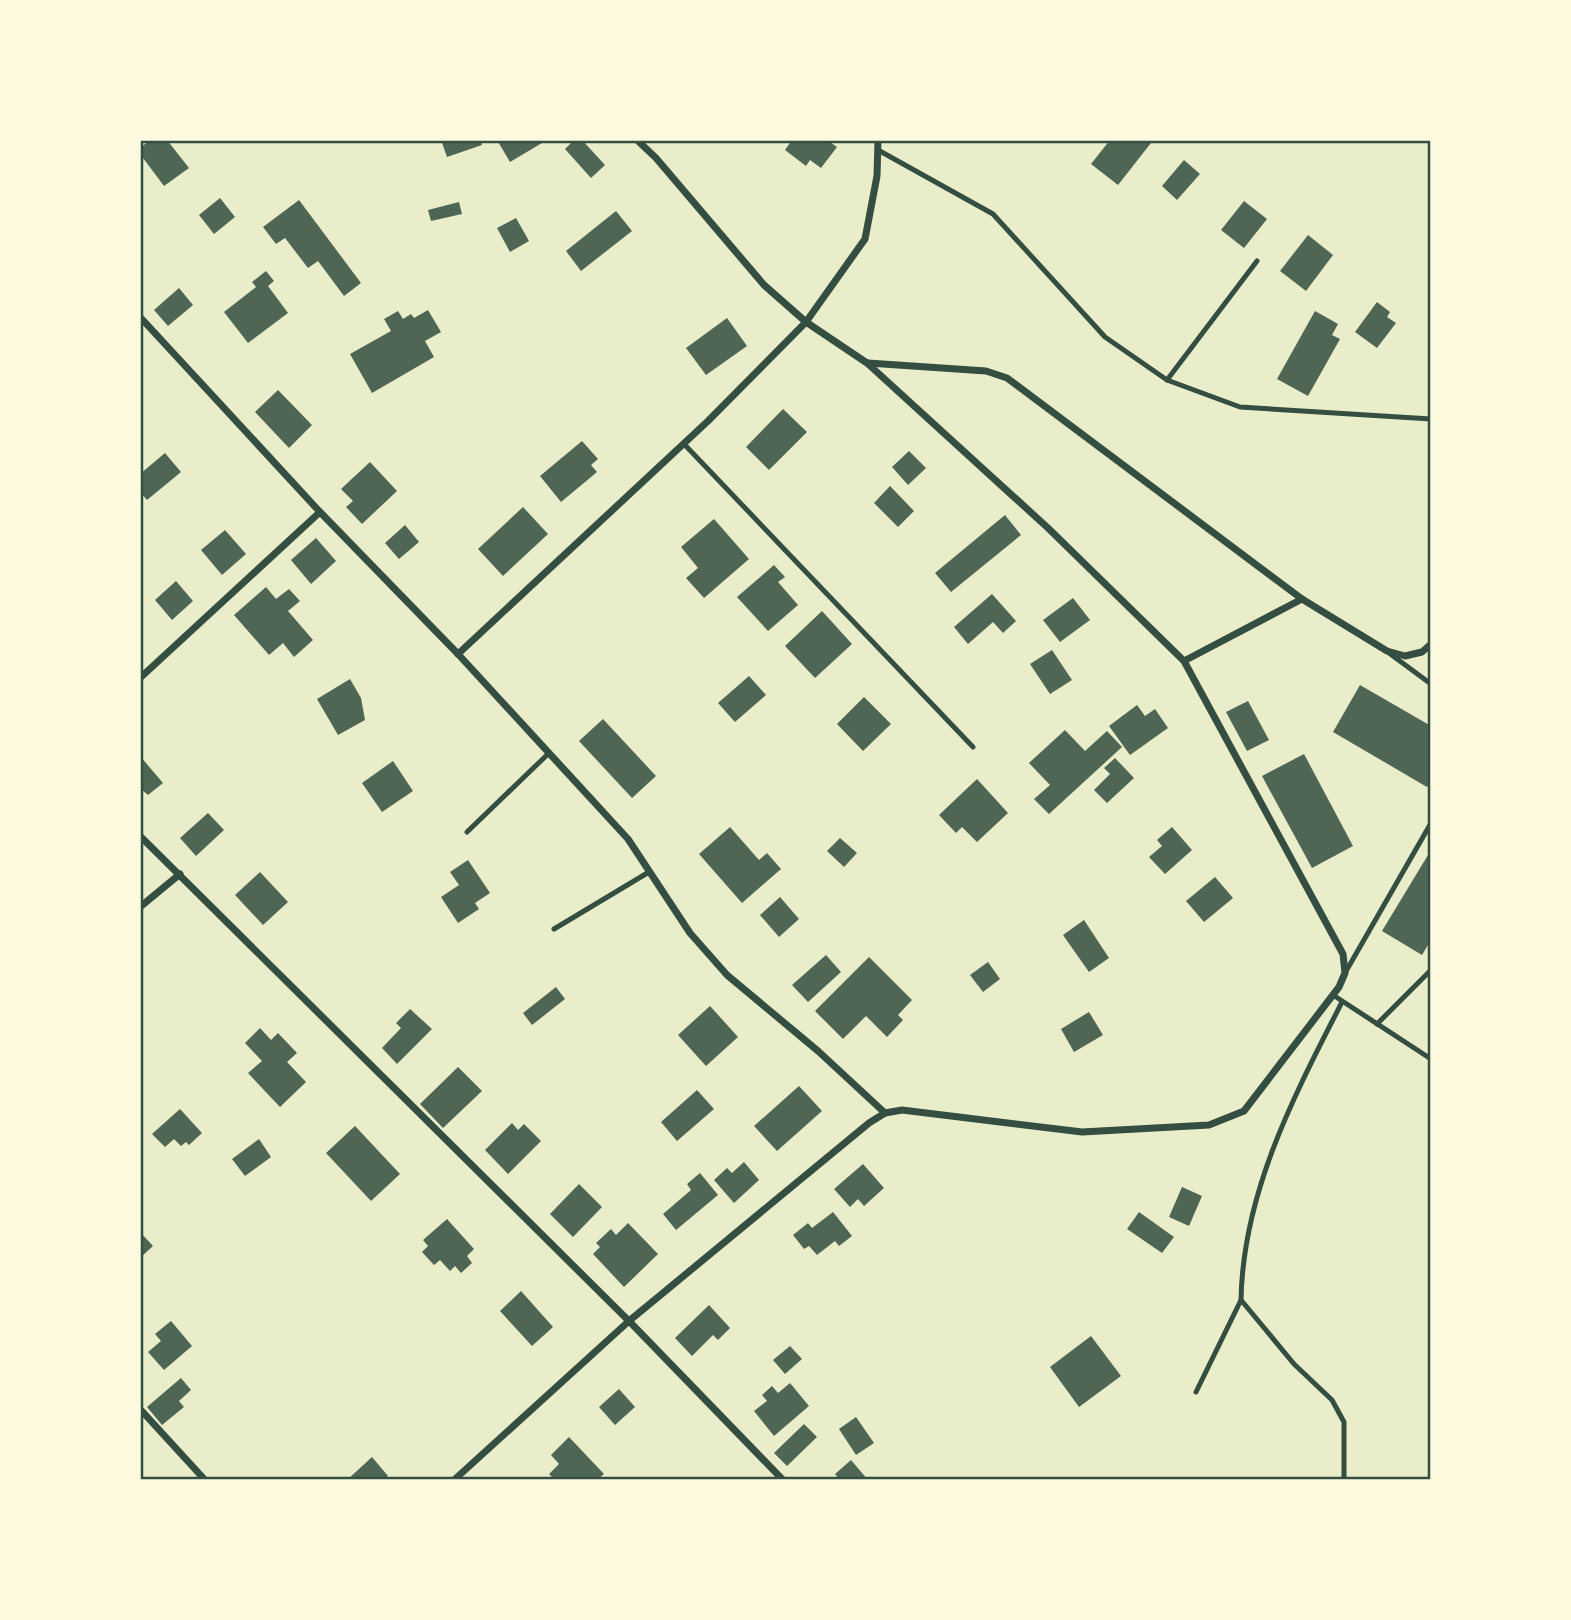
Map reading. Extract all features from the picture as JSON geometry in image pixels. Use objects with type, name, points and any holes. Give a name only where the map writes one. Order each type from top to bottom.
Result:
[{"type":"street","points":[[454,1480],[629,1321],[885,1113],[902,1110],[1082,1132],[1209,1125],[1244,1111],[1333,995],[1345,973],[1343,954],[1184,661],[1048,528],[867,363],[806,322],[764,285],[656,158],[637,140]]},
{"type":"street","points":[[458,653],[684,444],[806,322],[865,239],[877,176],[878,140]]},
{"type":"street","points":[[140,317],[320,512],[458,653],[628,839],[690,933],[727,975],[818,1051],[885,1113]]},
{"type":"street","points":[[867,363],[986,371],[1006,378],[1302,599],[1387,651],[1405,656],[1422,652],[1431,644]]},
{"type":"street","points":[[140,678],[320,512]]},
{"type":"street","points":[[1184,661],[1302,599]]},
{"type":"street","points":[[140,836],[629,1321],[783,1480]]},
{"type":"street","points":[[140,907],[180,874]]},
{"type":"street","points":[[140,1409],[205,1480]]},
{"type":"lane","points":[[878,150],[993,214],[1105,337],[1167,380],[1240,407],[1431,419]]},
{"type":"lane","points":[[1167,380],[1257,261]]},
{"type":"lane","points":[[684,444],[974,747]]},
{"type":"lane","points":[[1387,651],[1431,684]]},
{"type":"lane","points":[[467,832],[549,753]]},
{"type":"lane","points":[[1345,973],[1431,823]]},
{"type":"lane","points":[[554,929],[649,872]]},
{"type":"lane","points":[[1377,1024],[1431,970]]},
{"type":"lane","points":[[1333,995],[1431,1059]]},
{"type":"lane","points":[[1196,1392],[1241,1300],[1242,1257],[1259,1185],[1291,1103],[1342,1002]]},
{"type":"lane","points":[[1241,1300],[1294,1364],[1332,1400],[1344,1422],[1344,1480]]},
{"type":"building","points":[[150,140],[167,140],[189,168],[164,186],[140,154],[140,148]]},
{"type":"building","points":[[441,140],[481,140],[482,145],[447,157]]},
{"type":"building","points":[[497,140],[540,140],[542,143],[510,162]]},
{"type":"building","points":[[574,140],[582,140],[605,165],[591,178],[565,149]]},
{"type":"building","points":[[792,140],[827,140],[837,147],[821,168],[810,160],[806,166],[785,150]]},
{"type":"building","points":[[1110,140],[1147,140],[1151,143],[1118,185],[1091,164]]},
{"type":"building","points":[[1184,160],[1200,174],[1177,200],[1162,186]]},
{"type":"building","points":[[220,198],[235,217],[214,234],[199,215]]},
{"type":"building","points":[[299,200],[361,283],[344,296],[318,261],[308,268],[285,238],[276,244],[263,227]]},
{"type":"building","points":[[1244,201],[1267,219],[1244,248],[1221,230]]},
{"type":"building","points":[[459,202],[462,214],[431,221],[428,210]]},
{"type":"building","points":[[616,211],[632,231],[581,271],[566,251]]},
{"type":"building","points":[[516,218],[529,241],[510,252],[497,228]]},
{"type":"building","points":[[1308,235],[1333,255],[1306,291],[1280,271]]},
{"type":"building","points":[[266,271],[274,281],[268,286],[288,313],[248,343],[224,312],[256,287],[252,282]]},
{"type":"building","points":[[179,288],[193,305],[168,326],[154,310]]},
{"type":"building","points":[[1377,302],[1390,312],[1387,317],[1396,323],[1377,348],[1355,332]]},
{"type":"building","points":[[428,310],[441,332],[425,341],[434,357],[372,393],[350,354],[391,331],[384,319],[398,311],[403,319],[411,314],[414,318]]},
{"type":"building","points":[[1315,311],[1338,324],[1332,335],[1340,339],[1308,396],[1277,379]]},
{"type":"building","points":[[727,318],[747,346],[706,375],[686,348]]},
{"type":"building","points":[[278,390],[312,425],[289,448],[255,412]]},
{"type":"building","points":[[783,409],[807,432],[769,470],[746,447]]},
{"type":"building","points":[[582,441],[598,459],[591,465],[597,472],[561,502],[540,476]]},
{"type":"building","points":[[909,451],[926,468],[908,485],[892,467]]},
{"type":"building","points":[[165,453],[181,472],[147,500],[140,492],[140,474]]},
{"type":"building","points":[[370,462],[397,491],[362,524],[346,507],[353,501],[341,489]]},
{"type":"building","points":[[890,486],[914,511],[898,527],[874,503]]},
{"type":"building","points":[[523,507],[548,534],[503,576],[478,549]]},
{"type":"building","points":[[1005,515],[1021,535],[951,592],[935,573]]},
{"type":"building","points":[[714,519],[749,559],[704,598],[686,578],[698,568],[681,547]]},
{"type":"building","points":[[405,525],[419,542],[399,559],[385,543]]},
{"type":"building","points":[[225,530],[246,554],[222,575],[201,550]]},
{"type":"building","points":[[316,538],[336,561],[311,584],[291,560]]},
{"type":"building","points":[[774,565],[785,577],[778,582],[798,605],[768,631],[737,597]]},
{"type":"building","points":[[176,581],[193,601],[172,620],[155,600]]},
{"type":"building","points":[[266,587],[276,599],[289,589],[300,601],[288,611],[313,640],[294,657],[283,643],[269,655],[234,615]]},
{"type":"building","points":[[992,594],[1016,621],[1003,633],[993,622],[968,644],[954,627]]},
{"type":"building","points":[[1073,598],[1090,620],[1060,642],[1043,620]]},
{"type":"building","points":[[822,611],[852,644],[815,678],[785,646]]},
{"type":"building","points":[[1052,650],[1072,680],[1050,694],[1030,664]]},
{"type":"building","points":[[749,676],[766,695],[735,722],[718,703]]},
{"type":"building","points":[[350,679],[361,698],[365,720],[338,735],[317,699]]},
{"type":"building","points":[[1360,685],[1431,726],[1431,781],[1427,787],[1333,732]]},
{"type":"building","points":[[864,697],[891,724],[863,751],[837,724]]},
{"type":"building","points":[[1248,701],[1269,740],[1247,751],[1226,712]]},
{"type":"building","points":[[1137,705],[1145,716],[1155,709],[1168,728],[1130,755],[1109,726]]},
{"type":"building","points":[[603,719],[656,776],[632,798],[579,741]]},
{"type":"building","points":[[1065,730],[1085,751],[1107,731],[1122,747],[1049,814],[1034,799],[1050,785],[1029,763]]},
{"type":"building","points":[[1304,754],[1353,846],[1312,868],[1262,776]]},
{"type":"building","points":[[140,756],[163,783],[148,795],[140,788]]},
{"type":"building","points":[[1115,758],[1134,778],[1107,803],[1094,790],[1110,774],[1104,768]]},
{"type":"building","points":[[393,761],[413,791],[382,812],[362,783]]},
{"type":"building","points":[[977,779],[1008,813],[977,842],[962,827],[956,833],[939,815]]},
{"type":"building","points":[[208,813],[224,830],[196,856],[180,838]]},
{"type":"building","points":[[730,827],[759,860],[767,853],[781,869],[742,903],[699,854]]},
{"type":"building","points":[[1172,827],[1192,850],[1165,874],[1149,857],[1162,846],[1157,840]]},
{"type":"building","points":[[840,838],[857,853],[844,867],[827,851]]},
{"type":"building","points":[[1431,850],[1431,940],[1422,955],[1382,931]]},
{"type":"building","points":[[468,860],[490,893],[475,903],[479,909],[458,923],[441,897],[459,885],[450,872]]},
{"type":"building","points":[[260,872],[288,902],[263,925],[235,895]]},
{"type":"building","points":[[1215,877],[1233,898],[1204,922],[1186,901]]},
{"type":"building","points":[[780,897],[799,919],[779,937],[760,915]]},
{"type":"building","points":[[1084,920],[1109,958],[1089,972],[1063,935]]},
{"type":"building","points":[[826,955],[841,972],[808,1002],[792,985]]},
{"type":"building","points":[[869,957],[912,1000],[898,1015],[903,1020],[887,1037],[866,1016],[843,1039],[815,1011]]},
{"type":"building","points":[[988,962],[1000,979],[983,992],[970,975]]},
{"type":"building","points":[[556,987],[565,999],[532,1025],[523,1013]]},
{"type":"building","points":[[710,1006],[738,1037],[706,1066],[678,1035]]},
{"type":"building","points":[[410,1009],[432,1029],[397,1064],[382,1048],[401,1028],[396,1023]]},
{"type":"building","points":[[1089,1012],[1103,1035],[1074,1052],[1061,1029]]},
{"type":"building","points":[[260,1028],[271,1040],[278,1033],[297,1053],[287,1062],[306,1082],[280,1107],[248,1073],[262,1061],[245,1043]]},
{"type":"building","points":[[458,1067],[482,1091],[443,1128],[420,1104]]},
{"type":"building","points":[[799,1086],[822,1111],[777,1151],[754,1126]]},
{"type":"building","points":[[697,1090],[714,1109],[677,1141],[661,1122]]},
{"type":"building","points":[[180,1109],[202,1133],[189,1145],[186,1142],[181,1146],[174,1139],[165,1147],[152,1134]]},
{"type":"building","points":[[512,1123],[518,1130],[524,1124],[541,1141],[508,1174],[485,1150]]},
{"type":"building","points":[[355,1126],[400,1174],[371,1201],[326,1153]]},
{"type":"building","points":[[259,1139],[271,1157],[245,1176],[232,1159]]},
{"type":"building","points":[[744,1162],[759,1180],[734,1203],[714,1180],[727,1168],[732,1173]]},
{"type":"building","points":[[863,1164],[884,1188],[864,1206],[858,1199],[850,1207],[834,1189]]},
{"type":"building","points":[[700,1173],[718,1195],[676,1230],[663,1214],[691,1190],[687,1184]]},
{"type":"building","points":[[579,1184],[602,1207],[573,1237],[550,1214]]},
{"type":"building","points":[[1182,1187],[1202,1196],[1189,1226],[1169,1217]]},
{"type":"building","points":[[833,1212],[852,1236],[839,1246],[835,1241],[817,1255],[809,1246],[804,1249],[793,1235],[808,1223],[812,1228]]},
{"type":"building","points":[[1139,1212],[1174,1237],[1162,1253],[1127,1229]]},
{"type":"building","points":[[447,1219],[474,1249],[467,1256],[472,1263],[461,1273],[455,1266],[450,1271],[440,1260],[434,1265],[422,1252],[428,1246],[423,1240]]},
{"type":"building","points":[[628,1223],[658,1254],[624,1287],[593,1254],[600,1247],[596,1243],[611,1229],[616,1235]]},
{"type":"building","points":[[140,1232],[153,1246],[140,1258]]},
{"type":"building","points":[[521,1291],[553,1327],[532,1346],[500,1311]]},
{"type":"building","points":[[709,1305],[730,1328],[718,1340],[713,1335],[692,1356],[675,1338]]},
{"type":"building","points":[[171,1321],[192,1346],[164,1370],[148,1352],[161,1341],[155,1334]]},
{"type":"building","points":[[1091,1336],[1121,1376],[1079,1407],[1050,1367]]},
{"type":"building","points":[[790,1346],[802,1359],[785,1374],[773,1360]]},
{"type":"building","points":[[181,1378],[191,1390],[179,1401],[184,1407],[162,1425],[147,1407]]},
{"type":"building","points":[[790,1383],[809,1406],[774,1436],[754,1411],[767,1401],[762,1395],[772,1386],[778,1393]]},
{"type":"building","points":[[619,1389],[635,1407],[615,1425],[599,1407]]},
{"type":"building","points":[[856,1417],[874,1443],[856,1455],[839,1429]]},
{"type":"building","points":[[804,1424],[817,1437],[787,1466],[774,1453]]},
{"type":"building","points":[[569,1437],[604,1474],[597,1480],[555,1480],[549,1474],[559,1464],[551,1455]]},
{"type":"building","points":[[372,1457],[388,1476],[383,1480],[347,1480]]},
{"type":"building","points":[[851,1460],[868,1480],[840,1480],[835,1474]]}]
